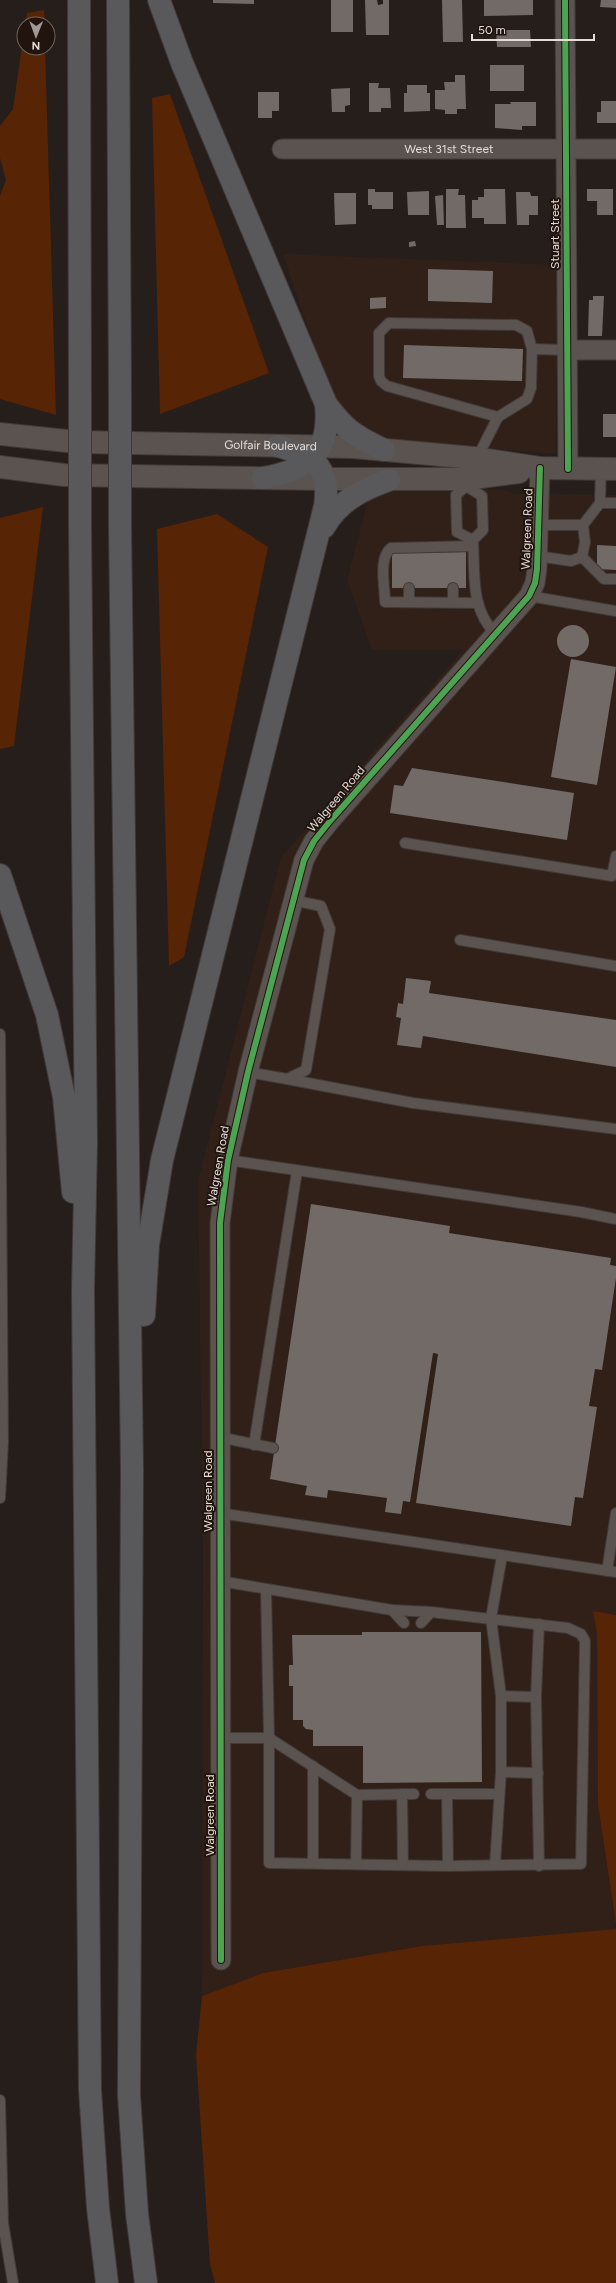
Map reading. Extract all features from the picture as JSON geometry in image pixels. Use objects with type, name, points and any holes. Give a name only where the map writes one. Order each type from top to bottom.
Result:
[{"type":"highway","points":[[79,0],[80,525],[86,1143],[84,1290],[90,2090],[98,2208],[107,2283]]},
{"type":"highway","points":[[118,0],[120,525],[132,1470],[129,2095],[137,2214],[146,2283]]},
{"type":"highway","points":[[159,0],[182,63],[326,404],[341,425],[353,434],[384,450]]},
{"type":"highway","points":[[263,478],[285,474],[301,468],[316,453],[326,433],[326,404]]},
{"type":"highway","points":[[278,446],[316,453]]},
{"type":"highway","points":[[132,1470],[148,1245],[162,1160],[319,535],[327,494],[325,479],[316,453]]},
{"type":"highway","points":[[319,535],[329,518],[342,503],[363,490],[389,480]]},
{"type":"highway","points":[[0,875],[45,1007],[58,1061],[64,1097],[84,1290]]},
{"type":"main road","name":"Golfair Boulevard","points":[[0,434],[76,442],[278,446]]},
{"type":"main road","name":"Golfair Boulevard","points":[[316,453],[384,450],[474,472]]},
{"type":"main road","name":"Golfair Boulevard","points":[[0,467],[64,475],[389,480],[474,472],[540,468],[609,469]]},
{"type":"street","name":"Stuart Street","points":[[565,0],[568,469]]},
{"type":"street","name":"West 31st Street","points":[[282,149],[616,149]]},
{"type":"street","points":[[567,350],[616,350]]},
{"type":"street","name":"Walgreen Road","points":[[221,1960],[219,1513],[220,1223],[228,1160],[248,1072],[292,900],[304,860],[318,836],[529,596],[535,583],[538,556],[540,468]]},
{"type":"lane","points":[[473,543],[456,532],[456,495],[474,472],[498,417],[527,399],[531,388],[532,349],[527,331],[516,325],[389,323],[379,333],[379,376],[381,381],[387,386],[498,417]]},
{"type":"lane","points":[[532,349],[567,350]]},
{"type":"lane","points":[[582,557],[585,542],[583,525],[600,503],[609,469]]},
{"type":"lane","points":[[474,472],[482,496],[483,530],[473,543],[453,550],[409,550],[391,548],[387,551],[384,560],[385,602],[476,603]]},
{"type":"lane","points":[[600,503],[616,503]]},
{"type":"lane","points":[[538,525],[583,525]]},
{"type":"lane","points":[[473,543],[476,603],[487,626],[496,634]]},
{"type":"lane","points":[[538,556],[571,561],[582,557]]},
{"type":"lane","points":[[582,557],[604,579],[616,579]]},
{"type":"lane","points":[[409,588],[409,602]]},
{"type":"lane","points":[[453,588],[453,602]]},
{"type":"lane","points":[[529,596],[616,612]]},
{"type":"lane","points":[[405,843],[612,876],[616,856]]},
{"type":"lane","points":[[287,1079],[306,1070],[330,929],[321,906],[292,900]]},
{"type":"lane","points":[[460,940],[616,966]]},
{"type":"lane","points":[[0,1034],[3,1442],[0,1498]]},
{"type":"lane","points":[[248,1072],[413,1104],[616,1129]]},
{"type":"lane","points":[[228,1160],[573,1210],[616,1218]]},
{"type":"lane","points":[[254,1445],[296,1171]]},
{"type":"lane","points":[[219,1437],[273,1448]]},
{"type":"lane","points":[[219,1513],[611,1572],[616,1514]]},
{"type":"lane","points":[[495,1865],[501,1772],[501,1696],[491,1618],[502,1556]]},
{"type":"lane","points":[[220,1581],[392,1610],[491,1618],[568,1628],[581,1634],[585,1641],[581,1864],[539,1866],[448,1866],[269,1863],[269,1738],[266,1589]]},
{"type":"lane","points":[[392,1610],[404,1623]]},
{"type":"lane","points":[[421,1623],[431,1612]]},
{"type":"lane","points":[[538,1624],[536,1697],[539,1866]]},
{"type":"lane","points":[[501,1696],[536,1697]]},
{"type":"lane","points":[[220,1738],[269,1738],[357,1795],[414,1794]]},
{"type":"lane","points":[[313,1766],[313,1863]]},
{"type":"lane","points":[[501,1772],[538,1773]]},
{"type":"lane","points":[[402,1794],[404,1865]]},
{"type":"lane","points":[[430,1794],[499,1794]]},
{"type":"lane","points":[[447,1794],[448,1866]]},
{"type":"lane","points":[[356,1864],[357,1795]]},
{"type":"lane","points":[[0,2100],[4,2223],[3,2240],[13,2283]]},
{"type":"shaded area","points":[[44,10],[44,16],[26,16],[27,13]]},
{"type":"shaded area","points":[[20,56],[45,56],[56,415],[0,399],[0,196],[6,180],[0,158],[0,126],[13,109]]},
{"type":"shaded area","points":[[170,94],[269,373],[160,414],[152,98]]},
{"type":"shaded area","points":[[283,254],[558,265],[556,454],[374,438],[355,427],[330,394]]},
{"type":"shaded area","points":[[501,489],[516,494],[616,495],[616,1615],[593,1611],[597,1634],[598,1805],[616,1929],[422,1946],[263,1973],[202,1996],[203,1553],[198,1181],[281,857],[463,650],[372,650],[347,580],[370,493],[399,490]]},
{"type":"shaded area","points":[[43,507],[14,746],[0,749],[0,518]]},
{"type":"shaded area","points":[[217,514],[268,547],[184,957],[169,966],[157,529]]},
{"type":"shaded area","points":[[593,1611],[616,1615],[616,1925],[598,1805],[597,1634]]},
{"type":"shaded area","points":[[616,1929],[616,2283],[215,2283],[210,2264],[196,2055],[202,1996],[263,1973],[422,1946]]},
{"type":"building","points":[[213,0],[254,0],[254,4],[213,3]]},
{"type":"building","points":[[331,0],[353,0],[353,32],[331,32]]},
{"type":"building","points":[[365,0],[377,0],[378,5],[383,4],[383,0],[389,0],[389,35],[366,35]]},
{"type":"building","points":[[442,0],[462,0],[463,42],[443,42]]},
{"type":"building","points":[[484,0],[533,0],[533,15],[484,16]]},
{"type":"building","points":[[601,0],[616,0],[616,8],[600,7]]},
{"type":"building","points":[[496,30],[530,30],[531,47],[497,47]]},
{"type":"building","points":[[490,65],[524,65],[524,91],[490,91]]},
{"type":"building","points":[[455,75],[465,75],[466,109],[457,109],[457,114],[445,114],[445,110],[435,109],[435,90],[445,90],[444,82],[455,82]]},
{"type":"building","points":[[369,83],[379,83],[378,88],[390,88],[391,108],[381,108],[381,112],[369,112]]},
{"type":"building","points":[[407,85],[427,85],[427,93],[430,93],[430,111],[404,112],[404,93],[407,93]]},
{"type":"building","points":[[350,88],[350,105],[345,106],[345,112],[332,112],[331,89]]},
{"type":"building","points":[[258,92],[279,92],[279,111],[272,111],[272,118],[258,118]]},
{"type":"building","points":[[601,101],[616,101],[616,123],[597,123],[597,112],[601,112]]},
{"type":"building","points":[[510,102],[536,102],[536,126],[522,126],[522,130],[495,128],[495,104],[511,104]]},
{"type":"building","points":[[368,189],[375,189],[375,192],[393,192],[393,209],[372,209],[372,205],[368,205]]},
{"type":"building","points":[[446,189],[459,189],[458,195],[465,195],[466,228],[446,228]]},
{"type":"building","points":[[484,189],[505,189],[506,224],[484,224],[484,218],[472,218],[472,200],[478,200],[478,197],[484,197]]},
{"type":"building","points":[[587,189],[613,189],[613,215],[597,215],[597,201],[587,201]]},
{"type":"building","points":[[429,191],[429,215],[408,215],[407,192]]},
{"type":"building","points":[[516,192],[530,192],[531,196],[538,196],[538,215],[529,215],[529,225],[517,225]]},
{"type":"building","points":[[334,193],[356,193],[356,224],[335,225]]},
{"type":"building","points":[[443,195],[444,225],[437,225],[435,196]]},
{"type":"building","points":[[415,241],[416,246],[409,247],[409,242]]},
{"type":"building","points":[[428,269],[493,271],[492,303],[428,301]]},
{"type":"building","points":[[593,296],[604,296],[602,336],[588,336],[589,300],[593,300]]},
{"type":"building","points":[[386,297],[386,308],[370,309],[370,298]]},
{"type":"building","points":[[404,345],[523,349],[522,381],[403,378]]},
{"type":"building","points":[[603,414],[616,414],[616,437],[603,437]]},
{"type":"building","points":[[597,545],[616,546],[616,570],[597,569]]},
{"type":"building","points":[[466,552],[466,588],[392,588],[392,553]]},
{"type":"building","points":[[573,625],[584,630],[589,641],[584,652],[573,657],[562,652],[557,641],[562,630]]},
{"type":"building","points":[[571,659],[616,667],[597,785],[551,777]]},
{"type":"building","points":[[412,768],[574,793],[567,840],[390,813],[394,785],[403,786]]},
{"type":"building","points":[[406,978],[431,981],[429,993],[616,1020],[616,1067],[423,1036],[421,1048],[397,1045],[401,1018],[396,1017],[398,1003],[403,1004]]},
{"type":"building","points":[[311,1204],[450,1226],[449,1233],[611,1258],[610,1265],[616,1266],[616,1278],[602,1370],[595,1369],[589,1406],[597,1407],[583,1498],[575,1497],[571,1526],[416,1503],[438,1354],[433,1353],[410,1502],[403,1501],[401,1514],[385,1512],[387,1498],[328,1490],[327,1498],[305,1495],[307,1486],[270,1479]]},
{"type":"building","points":[[362,1632],[481,1632],[482,1782],[363,1783],[363,1746],[313,1746],[313,1730],[306,1729],[303,1726],[303,1720],[293,1720],[293,1686],[289,1686],[289,1665],[293,1665],[292,1635],[362,1635]]},
{"type":"cycle path","points":[[565,0],[568,469]]},
{"type":"cycle path","points":[[221,1960],[220,1223],[228,1160],[248,1072],[304,860],[314,841],[330,821],[529,596],[535,583],[537,569],[540,468]]}]
